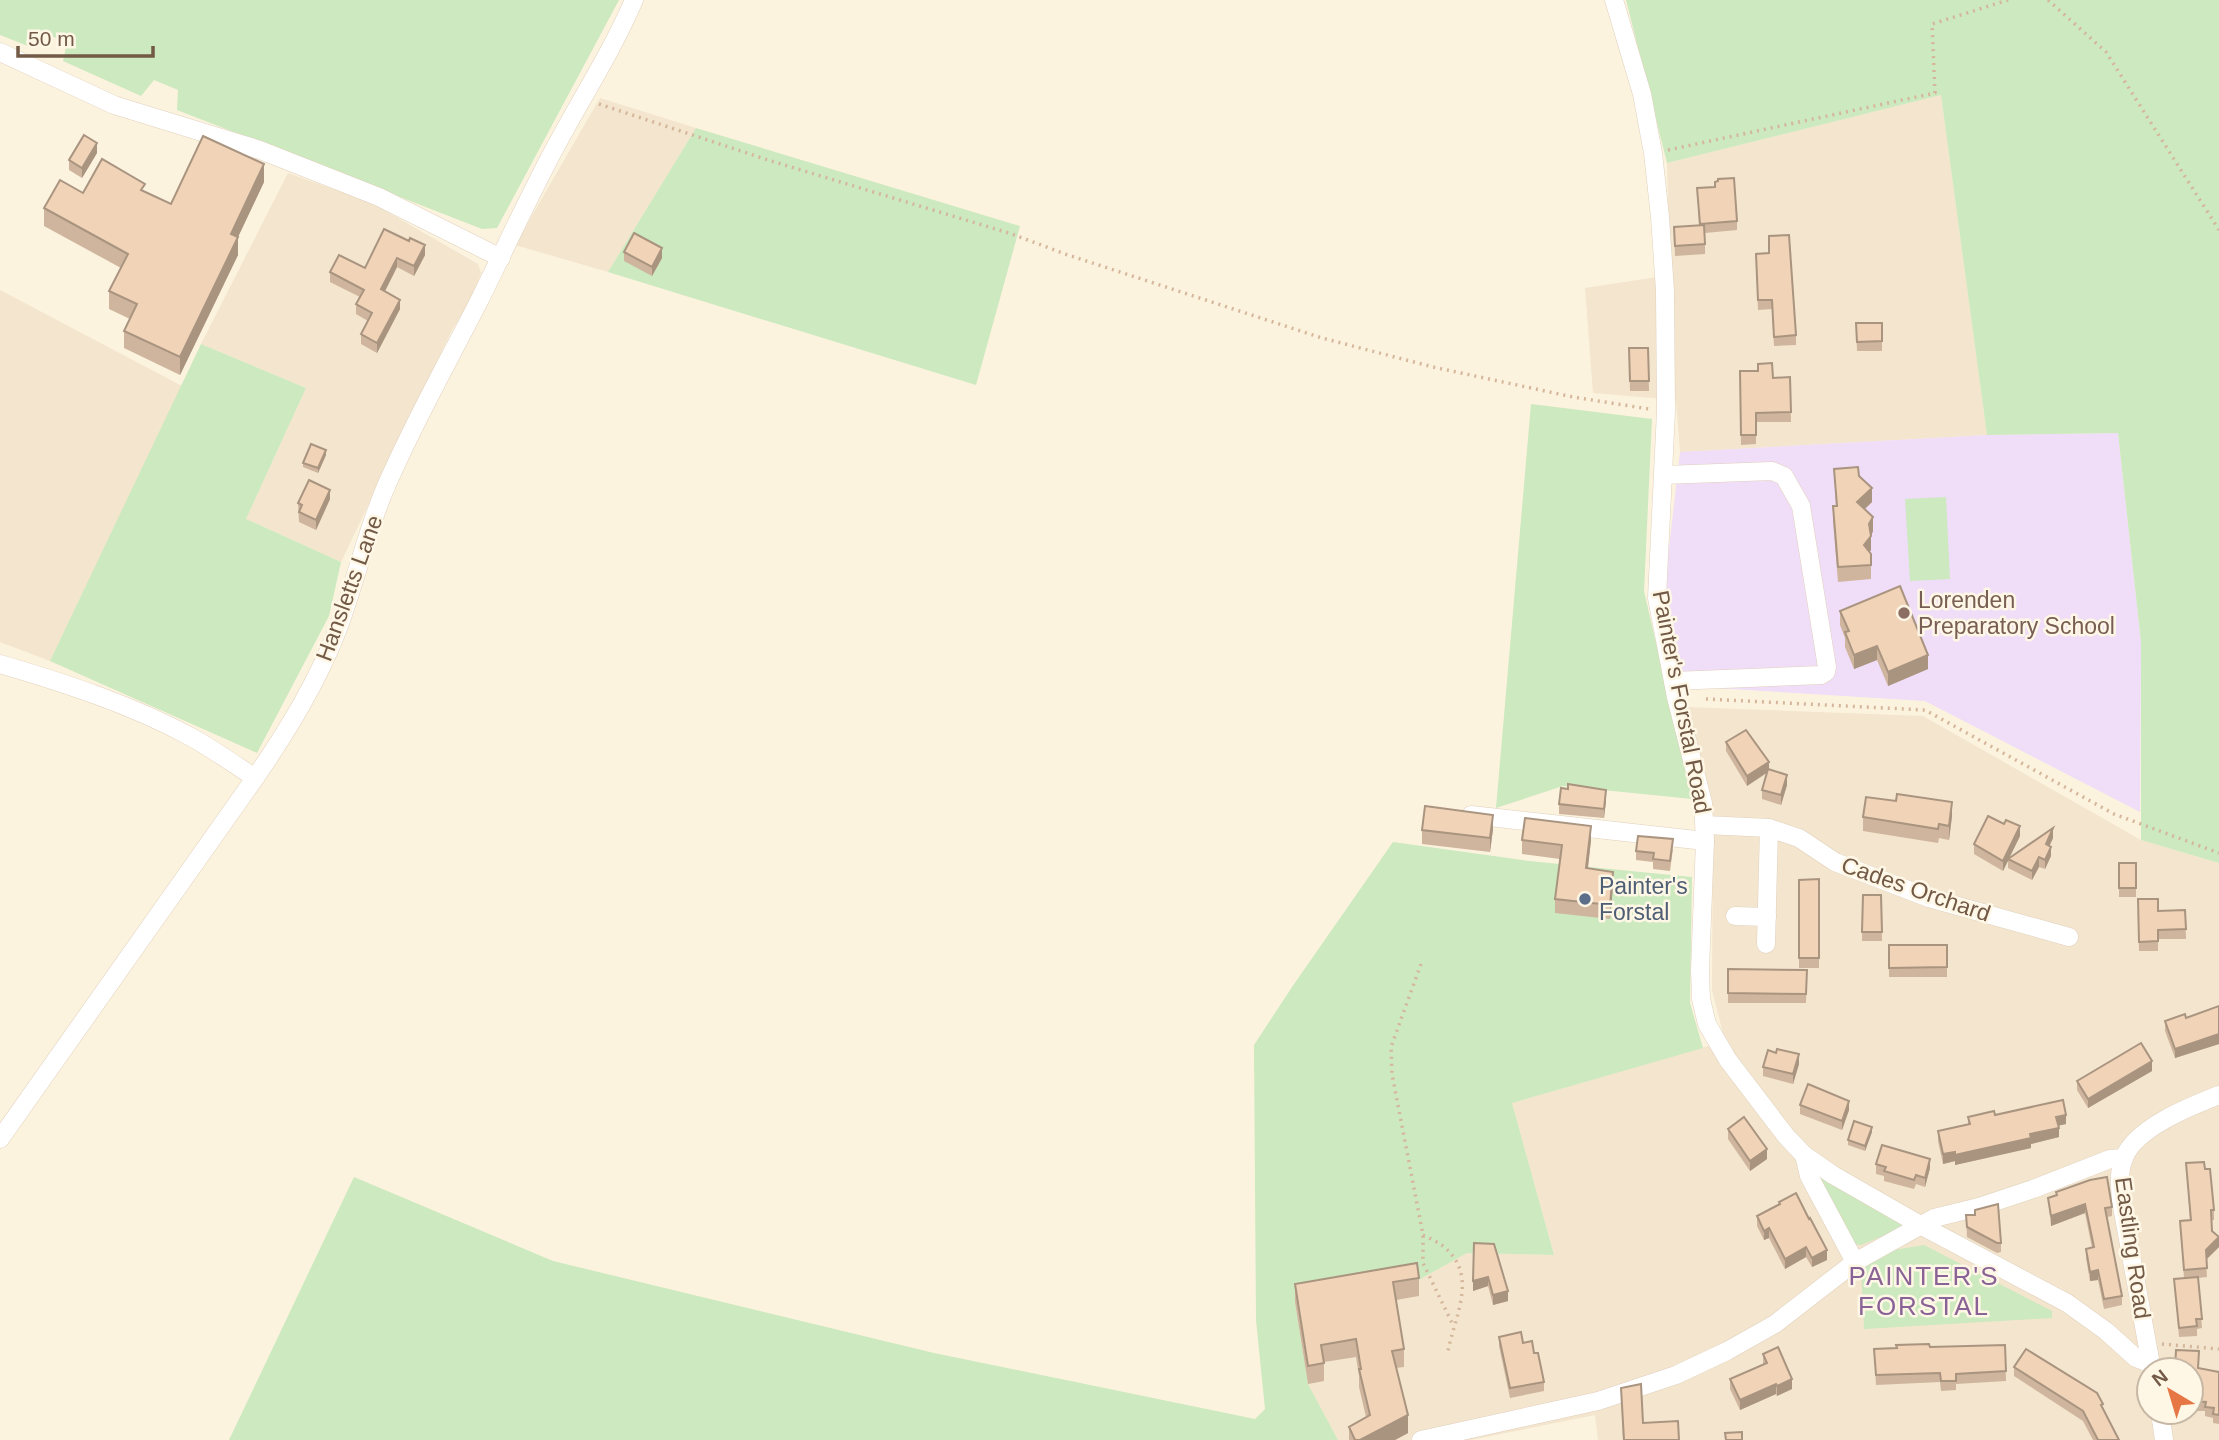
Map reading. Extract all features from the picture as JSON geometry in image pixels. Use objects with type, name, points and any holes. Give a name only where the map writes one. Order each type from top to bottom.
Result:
[{"type":"street","name":"Hansletts Lane","points":[[0,1139],[293,720],[340,623],[360,555],[392,472],[548,160],[584,99],[634,0]]},
{"type":"street","name":"Painter's Forstal Road","points":[[1614,0],[1642,94],[1653,153],[1665,291],[1666,411],[1657,598],[1675,689],[1703,803],[1705,833],[1700,970],[1701,999],[1707,1024],[1728,1060],[1786,1136],[1804,1155],[1833,1175],[1922,1226],[2067,1304],[2106,1331],[2135,1357]]},
{"type":"street","points":[[0,52],[114,105],[260,150],[379,197],[500,258]]},
{"type":"street","points":[[1664,475],[1772,471],[1784,476],[1801,506],[1827,667],[1826,672],[1821,675],[1675,689]]},
{"type":"street","points":[[0,664],[59,682],[167,725],[194,738],[255,778]]},
{"type":"street","name":"Cades Orchard","points":[[1458,814],[1705,833],[1769,828],[1799,838],[1835,862],[1929,898],[2069,937]]},
{"type":"street","points":[[1766,944],[1769,828]]},
{"type":"street","points":[[1735,916],[1767,917]]},
{"type":"street","name":"Eastling Road","points":[[2149,1356],[2120,1190],[2120,1173],[2124,1158],[2132,1145],[2144,1134],[2187,1109],[2219,1095]]},
{"type":"street","points":[[1804,1155],[1809,1176],[1856,1262]]},
{"type":"street","points":[[1421,1440],[1598,1401],[1676,1375],[1775,1324],[1856,1262],[1934,1218],[2033,1189],[2110,1159],[2124,1158]]},
{"type":"path","points":[[1653,153],[1935,93],[1933,24],[2008,0]]},
{"type":"path","points":[[2048,0],[2106,52],[2219,230]]},
{"type":"path","points":[[584,99],[768,160],[1012,234],[1065,254],[1322,338],[1433,367],[1573,397],[1666,411]]},
{"type":"path","points":[[1675,689],[1925,710],[2114,814],[2219,853]]},
{"type":"path","points":[[1421,964],[1391,1047],[1392,1074],[1423,1235],[1423,1263],[1453,1325]]},
{"type":"path","points":[[1423,1235],[1444,1247],[1458,1264],[1463,1286],[1462,1303],[1453,1325],[1448,1351]]},
{"type":"path","points":[[2146,1343],[2219,1349]]},
{"type":"shaded area","points":[[1941,95],[1987,435],[1680,452],[1676,400],[1593,393],[1585,288],[1670,275],[1667,163]]},
{"type":"shaded area","points":[[600,98],[696,128],[608,272],[515,245]]},
{"type":"shaded area","points":[[288,173],[372,203],[478,264],[481,273],[469,303],[452,330],[341,562],[246,519],[306,388],[201,344]]},
{"type":"shaded area","points":[[0,290],[182,386],[50,661],[0,642]]},
{"type":"shaded area","name":"Lorenden Preparatory School","points":[[2118,433],[2141,642],[2140,812],[1925,701],[1683,686],[1665,583],[1680,452],[1987,435]]},
{"type":"shaded area","points":[[1687,707],[1923,716],[2141,840],[2219,863],[2219,1440],[1598,1440],[1595,1415],[1471,1440],[1338,1440],[1308,1384],[1295,1302],[1417,1281],[1467,1253],[1554,1255],[1512,1103],[1725,1041],[1712,990],[1713,816]]},
{"type":"green space","points":[[0,0],[619,0],[497,228],[482,229],[177,110],[178,90],[154,80],[141,96],[63,61],[67,42],[40,32],[28,46],[0,35]]},
{"type":"green space","points":[[1626,0],[2219,0],[2219,863],[2141,840],[2141,642],[2118,433],[1987,435],[1941,95],[1667,163]]},
{"type":"green space","points":[[696,128],[1020,226],[976,385],[608,272]]},
{"type":"green space","points":[[201,344],[306,388],[246,519],[341,562],[329,616],[257,753],[50,661]]},
{"type":"green space","points":[[1531,404],[1652,419],[1644,591],[1692,799],[1563,786],[1496,808]]},
{"type":"green space","points":[[1946,497],[1950,579],[1910,581],[1905,499]]},
{"type":"green space","points":[[1393,842],[1529,861],[1692,877],[1690,1003],[1703,1048],[1512,1103],[1554,1255],[1467,1253],[1417,1281],[1295,1302],[1308,1384],[1338,1440],[229,1440],[354,1177],[553,1261],[934,1353],[1255,1419],[1265,1409],[1256,1320],[1254,1045]]},
{"type":"green space","points":[[1819,1176],[1904,1227],[1861,1245],[1854,1244]]},
{"type":"green space","points":[[1924,1245],[2052,1311],[2052,1318],[1864,1329],[1861,1267],[1894,1250]]},
{"type":"building","points":[[84,135],[97,143],[82,168],[69,160]]},
{"type":"building","points":[[203,136],[264,164],[231,234],[238,237],[180,357],[124,331],[137,304],[109,291],[128,254],[44,208],[60,180],[83,193],[102,159],[145,184],[141,190],[171,204]]},
{"type":"building","points":[[1734,178],[1737,221],[1700,224],[1697,188],[1715,187],[1718,179]]},
{"type":"building","points":[[1704,225],[1705,244],[1675,246],[1674,227]]},
{"type":"building","points":[[384,229],[425,245],[414,266],[397,258],[381,289],[400,300],[377,343],[361,334],[372,313],[356,304],[364,290],[330,272],[339,255],[365,268]]},
{"type":"building","points":[[634,233],[662,248],[652,267],[624,252]]},
{"type":"building","points":[[1789,235],[1796,335],[1774,337],[1772,300],[1758,300],[1756,254],[1769,253],[1769,236]]},
{"type":"building","points":[[1856,323],[1882,323],[1882,341],[1857,342]]},
{"type":"building","points":[[1629,348],[1648,348],[1649,381],[1630,381]]},
{"type":"building","points":[[1772,363],[1773,378],[1790,377],[1791,412],[1756,413],[1756,435],[1741,435],[1740,371],[1758,371],[1758,364]]},
{"type":"building","points":[[311,444],[326,450],[318,468],[303,463]]},
{"type":"building","points":[[1858,467],[1859,476],[1872,488],[1857,502],[1873,517],[1869,524],[1871,536],[1864,545],[1871,554],[1871,565],[1838,567],[1833,506],[1837,506],[1834,469]]},
{"type":"building","points":[[309,480],[330,490],[316,520],[299,512],[302,505],[298,503]]},
{"type":"building","points":[[1900,586],[1928,655],[1888,672],[1877,646],[1854,655],[1845,632],[1849,631],[1840,611]]},
{"type":"building","points":[[1746,730],[1769,762],[1747,776],[1726,742]]},
{"type":"building","points":[[1768,769],[1787,775],[1781,795],[1762,790]]},
{"type":"building","points":[[1568,784],[1606,790],[1604,809],[1559,804],[1561,788],[1568,789]]},
{"type":"building","points":[[1897,794],[1952,802],[1949,826],[1939,824],[1938,829],[1863,817],[1866,797],[1896,801]]},
{"type":"building","points":[[1425,806],[1493,815],[1490,838],[1422,830]]},
{"type":"building","points":[[1988,816],[2004,824],[2006,820],[2020,826],[2003,861],[1974,844]]},
{"type":"building","points":[[1525,818],[1591,826],[1586,868],[1613,872],[1610,905],[1555,899],[1562,845],[1522,840]]},
{"type":"building","points":[[2053,828],[2046,844],[2051,847],[2045,860],[2039,857],[2032,871],[2008,859]]},
{"type":"building","points":[[1638,836],[1673,839],[1670,861],[1653,859],[1654,853],[1636,851]]},
{"type":"building","points":[[2119,863],[2136,863],[2136,888],[2119,888]]},
{"type":"building","points":[[1819,879],[1819,958],[1799,958],[1799,880]]},
{"type":"building","points":[[1863,895],[1881,895],[1882,932],[1862,932]]},
{"type":"building","points":[[2138,899],[2158,899],[2158,911],[2185,910],[2186,929],[2158,930],[2158,941],[2139,942]]},
{"type":"building","points":[[1889,945],[1947,945],[1947,967],[1889,968]]},
{"type":"building","points":[[1728,969],[1807,970],[1806,994],[1728,993]]},
{"type":"building","points":[[2219,1006],[2219,1034],[2175,1049],[2165,1021],[2185,1014],[2186,1018]]},
{"type":"building","points":[[2141,1043],[2152,1061],[2088,1099],[2077,1081]]},
{"type":"building","points":[[1777,1049],[1799,1054],[1793,1074],[1763,1067],[1768,1050],[1776,1053]]},
{"type":"building","points":[[1808,1084],[1849,1101],[1842,1121],[1800,1105]]},
{"type":"building","points":[[2063,1100],[2066,1115],[2056,1117],[2059,1128],[2030,1134],[2031,1138],[1955,1155],[1955,1152],[1943,1154],[1938,1131],[1970,1124],[1968,1117],[1994,1111],[1995,1115]]},
{"type":"building","points":[[1744,1117],[1767,1149],[1750,1161],[1728,1129]]},
{"type":"building","points":[[1854,1121],[1872,1127],[1865,1146],[1848,1140]]},
{"type":"building","points":[[1882,1145],[1930,1159],[1925,1178],[1916,1175],[1914,1180],[1884,1171],[1886,1167],[1876,1164]]},
{"type":"building","points":[[2204,1162],[2205,1169],[2210,1169],[2214,1210],[2211,1210],[2212,1231],[2219,1237],[2206,1250],[2207,1268],[2184,1270],[2180,1221],[2191,1220],[2186,1163]]},
{"type":"building","points":[[2107,1177],[2112,1207],[2105,1208],[2122,1296],[2104,1299],[2098,1270],[2090,1272],[2086,1249],[2094,1247],[2085,1204],[2051,1216],[2048,1198],[2057,1195],[2056,1192]]},
{"type":"building","points":[[1796,1193],[1827,1250],[1812,1258],[1806,1247],[1785,1259],[1769,1228],[1764,1231],[1757,1216]]},
{"type":"building","points":[[1998,1204],[2001,1243],[1967,1227],[1966,1215],[1975,1215],[1975,1210]]},
{"type":"building","points":[[1474,1243],[1494,1244],[1508,1291],[1493,1295],[1488,1277],[1473,1281]]},
{"type":"building","points":[[1417,1263],[1419,1278],[1393,1282],[1404,1349],[1392,1351],[1408,1415],[1360,1440],[1355,1440],[1349,1427],[1370,1415],[1359,1369],[1356,1339],[1321,1345],[1324,1363],[1308,1366],[1295,1284]]},
{"type":"building","points":[[2198,1277],[2202,1319],[2196,1319],[2197,1326],[2179,1328],[2174,1279]]},
{"type":"building","points":[[1521,1332],[1523,1343],[1532,1341],[1534,1353],[1538,1353],[1544,1382],[1510,1388],[1499,1337]]},
{"type":"building","points":[[1929,1344],[1930,1347],[2005,1345],[2006,1371],[1956,1374],[1956,1381],[1941,1381],[1940,1373],[1876,1375],[1874,1349]]},
{"type":"building","points":[[1778,1347],[1792,1379],[1740,1400],[1730,1379],[1767,1363],[1763,1354]]},
{"type":"building","points":[[2026,1349],[2097,1393],[2119,1440],[2098,1440],[2083,1411],[2014,1367]]},
{"type":"building","points":[[2176,1350],[2199,1351],[2199,1356],[2176,1356]]},
{"type":"building","points":[[2205,1369],[2219,1372],[2219,1415],[2213,1414],[2214,1408],[2205,1407]]},
{"type":"building","points":[[1641,1384],[1643,1423],[1678,1421],[1679,1440],[1624,1440],[1621,1388]]},
{"type":"building","points":[[1742,1432],[1742,1440],[1726,1440],[1725,1433]]},
{"type":"place","name":"Lorenden Preparatory School","points":[[1904,613]]},
{"type":"place","name":"Painter's Forstal","points":[[1585,899]]},
{"type":"district","name":"PAINTER'S FORSTAL","points":[[1924,1291]]}]
